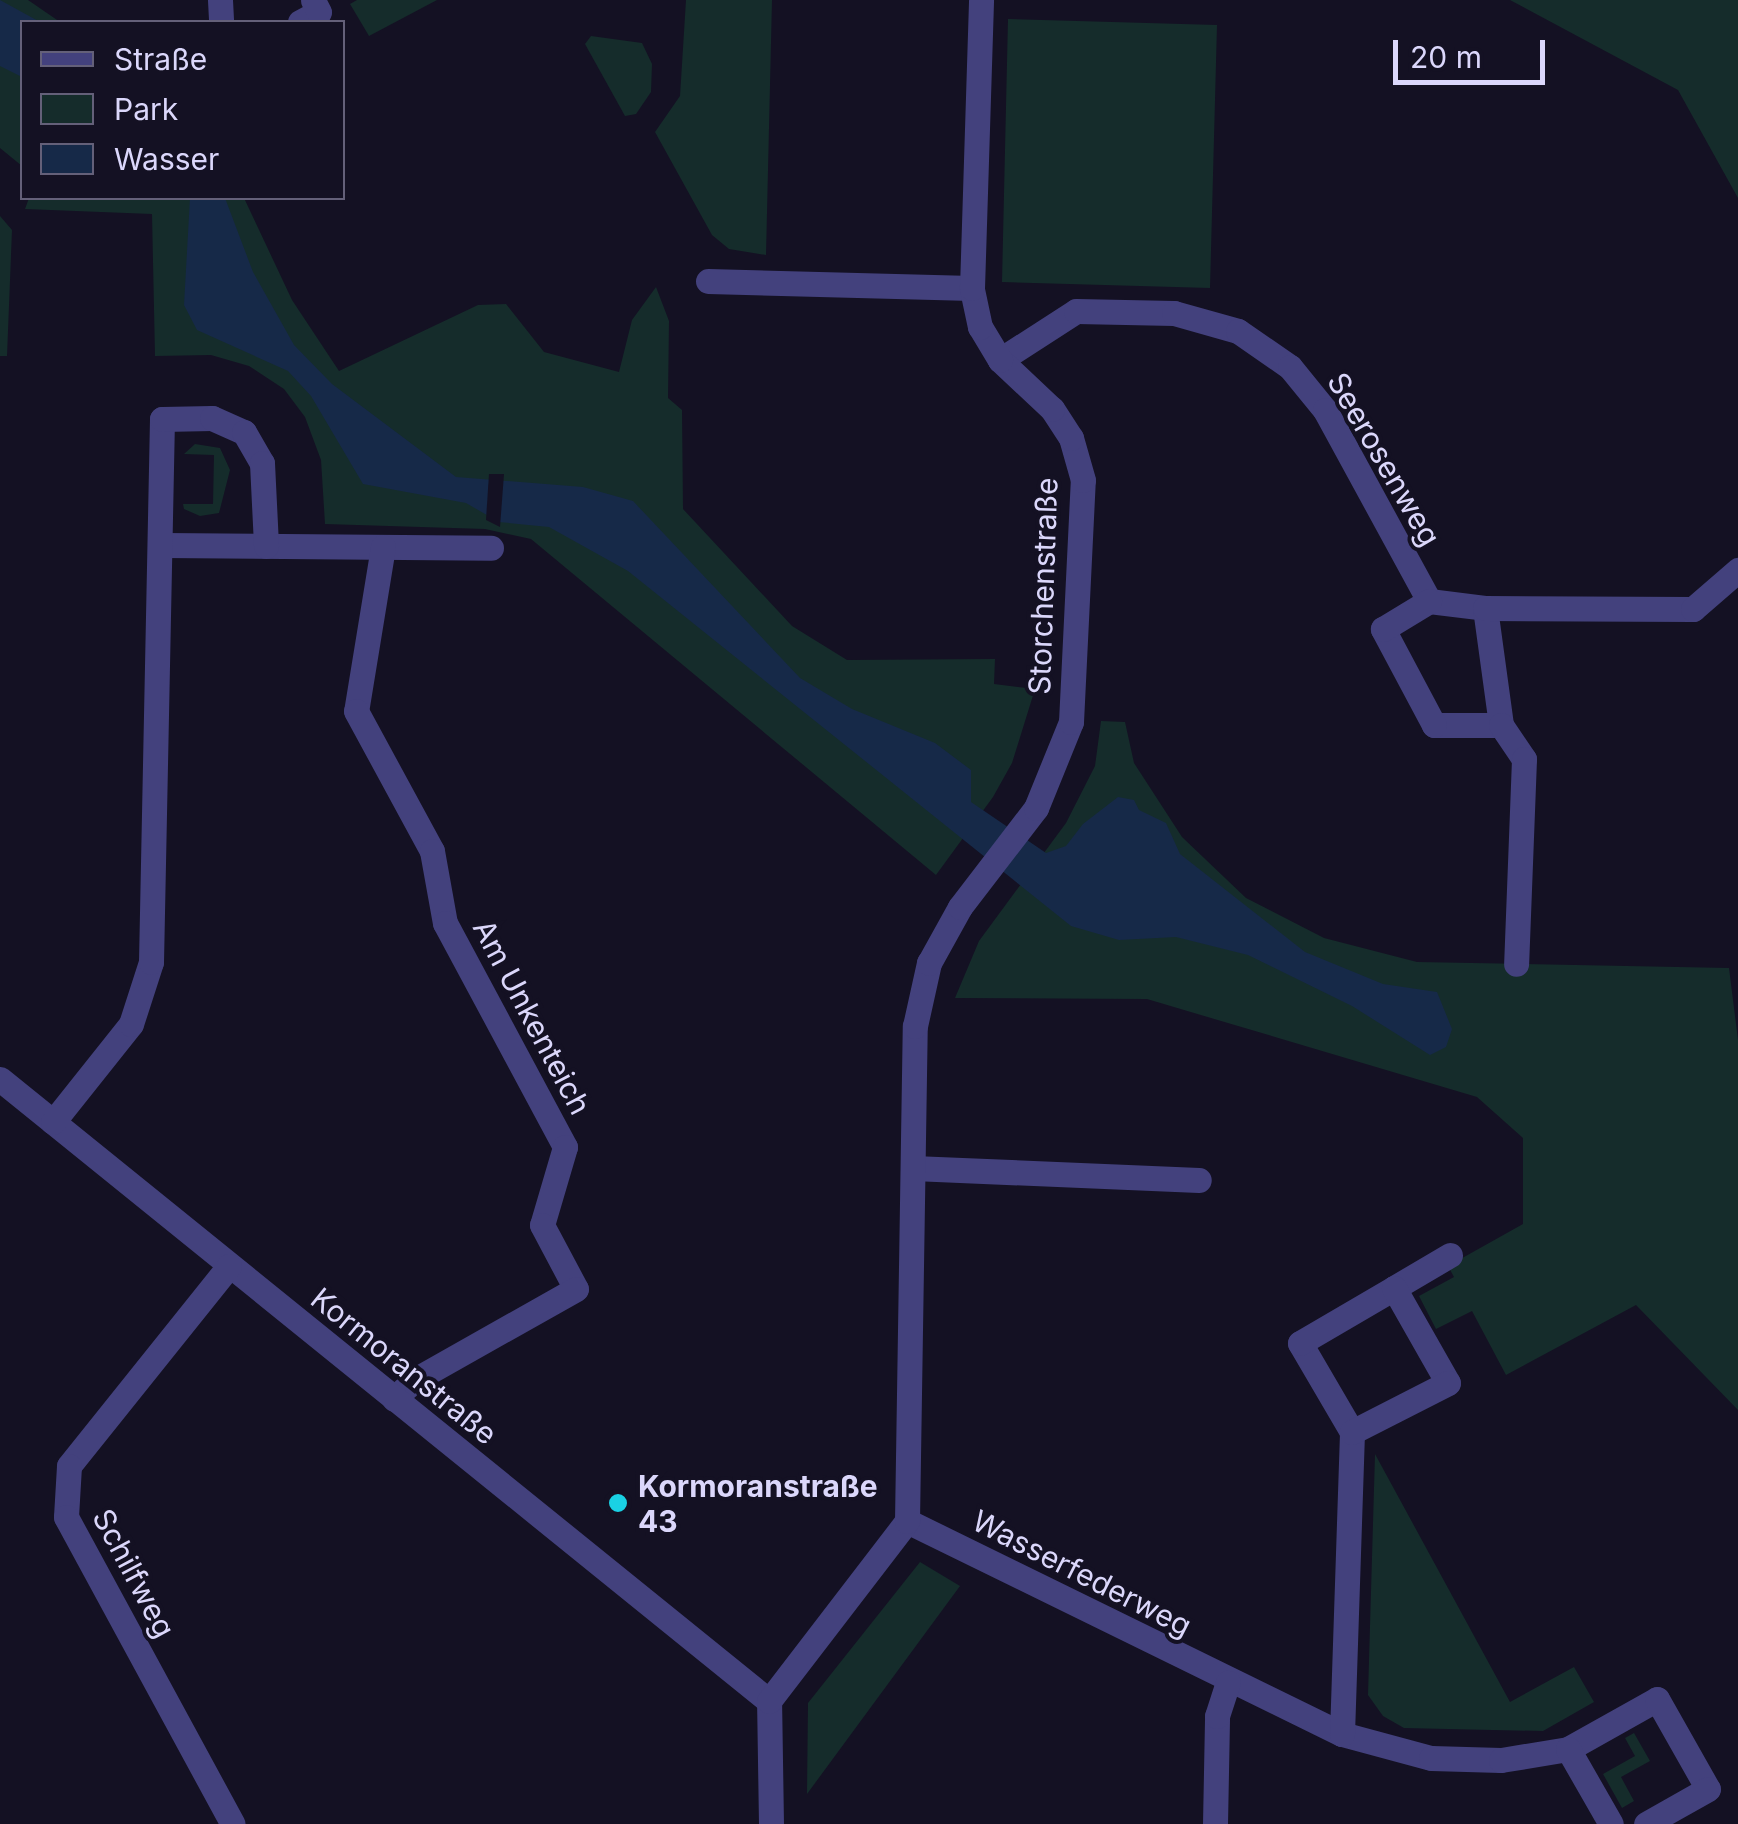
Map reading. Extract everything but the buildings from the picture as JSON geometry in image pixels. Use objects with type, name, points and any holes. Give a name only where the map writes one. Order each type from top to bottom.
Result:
[{"type":"street","points":[[304,20],[319,12],[312,0]]},
{"type":"street","name":"Storchenstraße","points":[[908,1521],[916,1026],[929,963],[973,890],[1036,808],[1072,722],[1083,480],[1071,438],[1052,409],[1000,360],[980,327],[972,288],[981,0]]},
{"type":"street","points":[[708,281],[972,288]]},
{"type":"street","name":"Seerosenweg","points":[[1000,360],[1076,311],[1174,314],[1238,331],[1290,367],[1325,410],[1429,602]]},
{"type":"street","points":[[53,1122],[131,1024],[151,962],[163,545],[162,419],[212,418],[244,432],[262,463],[266,546]]},
{"type":"street","points":[[163,545],[492,548]]},
{"type":"street","name":"Am Unkenteich","points":[[383,547],[356,711],[432,851],[445,923],[564,1147],[542,1225],[576,1289],[413,1381],[394,1399]]},
{"type":"street","points":[[1500,725],[1434,725],[1382,629],[1429,602],[1485,608],[1693,609],[1738,570]]},
{"type":"street","points":[[1485,608],[1500,725],[1524,759],[1516,964]]},
{"type":"street","name":"Kormoranstraße","points":[[0,1079],[770,1701]]},
{"type":"street","points":[[913,1168],[1199,1180]]},
{"type":"street","points":[[1342,1734],[1352,1432],[1300,1343],[1450,1255]]},
{"type":"street","name":"Schilfweg","points":[[229,1266],[69,1466],[66,1517],[234,1824]]},
{"type":"street","points":[[1352,1432],[1448,1383],[1394,1288]]},
{"type":"street","points":[[771,1824],[770,1701],[908,1521]]},
{"type":"street","name":"Wasserfederweg","points":[[908,1521],[1228,1683],[1342,1734],[1431,1758],[1501,1760],[1568,1749],[1656,1699],[1708,1789],[1646,1824]]},
{"type":"street","points":[[1215,1824],[1216,1716],[1228,1683]]},
{"type":"street","points":[[1568,1749],[1611,1824]]},
{"type":"green space","points":[[0,0],[28,0],[57,20],[20,20],[20,164],[0,148]]},
{"type":"green space","points":[[357,0],[437,0],[369,36],[350,4]]},
{"type":"green space","points":[[686,0],[772,0],[766,255],[729,249],[712,235],[655,132],[680,96]]},
{"type":"green space","points":[[1510,0],[1738,0],[1738,198],[1678,90]]},
{"type":"green space","points":[[1008,19],[1217,25],[1210,288],[1002,282]]},
{"type":"green space","points":[[591,36],[642,43],[652,64],[651,92],[636,114],[625,116],[585,44]]},
{"type":"green space","points":[[28,200],[245,200],[292,300],[339,371],[478,305],[506,304],[544,352],[619,372],[632,320],[656,287],[669,321],[668,398],[682,410],[683,509],[792,626],[847,660],[995,659],[994,684],[1035,689],[1012,763],[993,797],[936,875],[531,539],[485,529],[325,524],[321,460],[305,417],[284,389],[249,366],[211,355],[155,356],[152,214],[25,209]]},
{"type":"green space","points":[[0,216],[12,230],[7,356],[0,356]]},
{"type":"green space","points":[[195,444],[220,448],[230,470],[219,513],[200,516],[184,509],[183,504],[213,504],[214,455],[184,454]]},
{"type":"green space","points":[[1101,721],[1125,722],[1134,763],[1182,837],[1246,898],[1324,938],[1417,962],[1729,968],[1738,1040],[1738,1410],[1636,1305],[1506,1375],[1472,1311],[1436,1329],[1419,1296],[1454,1277],[1448,1266],[1523,1224],[1523,1138],[1477,1097],[1147,999],[955,998],[979,941],[1066,823],[1095,766]]},
{"type":"green space","points":[[1375,1454],[1510,1702],[1574,1667],[1594,1702],[1543,1731],[1404,1728],[1383,1716],[1368,1695]]},
{"type":"green space","points":[[920,1562],[960,1586],[807,1794],[808,1703]]},
{"type":"green space","points":[[1634,1733],[1650,1761],[1621,1777],[1634,1801],[1622,1808],[1603,1774],[1635,1756],[1625,1738]]},
{"type":"water","points":[[0,0],[36,20],[20,20],[20,76],[0,66]]},
{"type":"water","points":[[190,200],[226,200],[253,272],[294,345],[332,384],[456,477],[583,487],[633,501],[800,678],[852,709],[935,743],[971,770],[971,802],[1046,853],[1066,846],[1083,824],[1118,797],[1134,800],[1139,810],[1166,823],[1180,854],[1305,952],[1383,984],[1437,992],[1452,1029],[1446,1047],[1430,1055],[1352,1006],[1248,955],[1176,937],[1119,940],[1071,926],[628,571],[549,527],[499,522],[466,503],[363,484],[311,396],[288,371],[197,330],[184,305]]},
{"type":"pier","points":[[489,474],[504,474],[500,527],[486,520]]},
{"type":"place","name":"Kormoranstraße 43","points":[[618,1503]]}]
